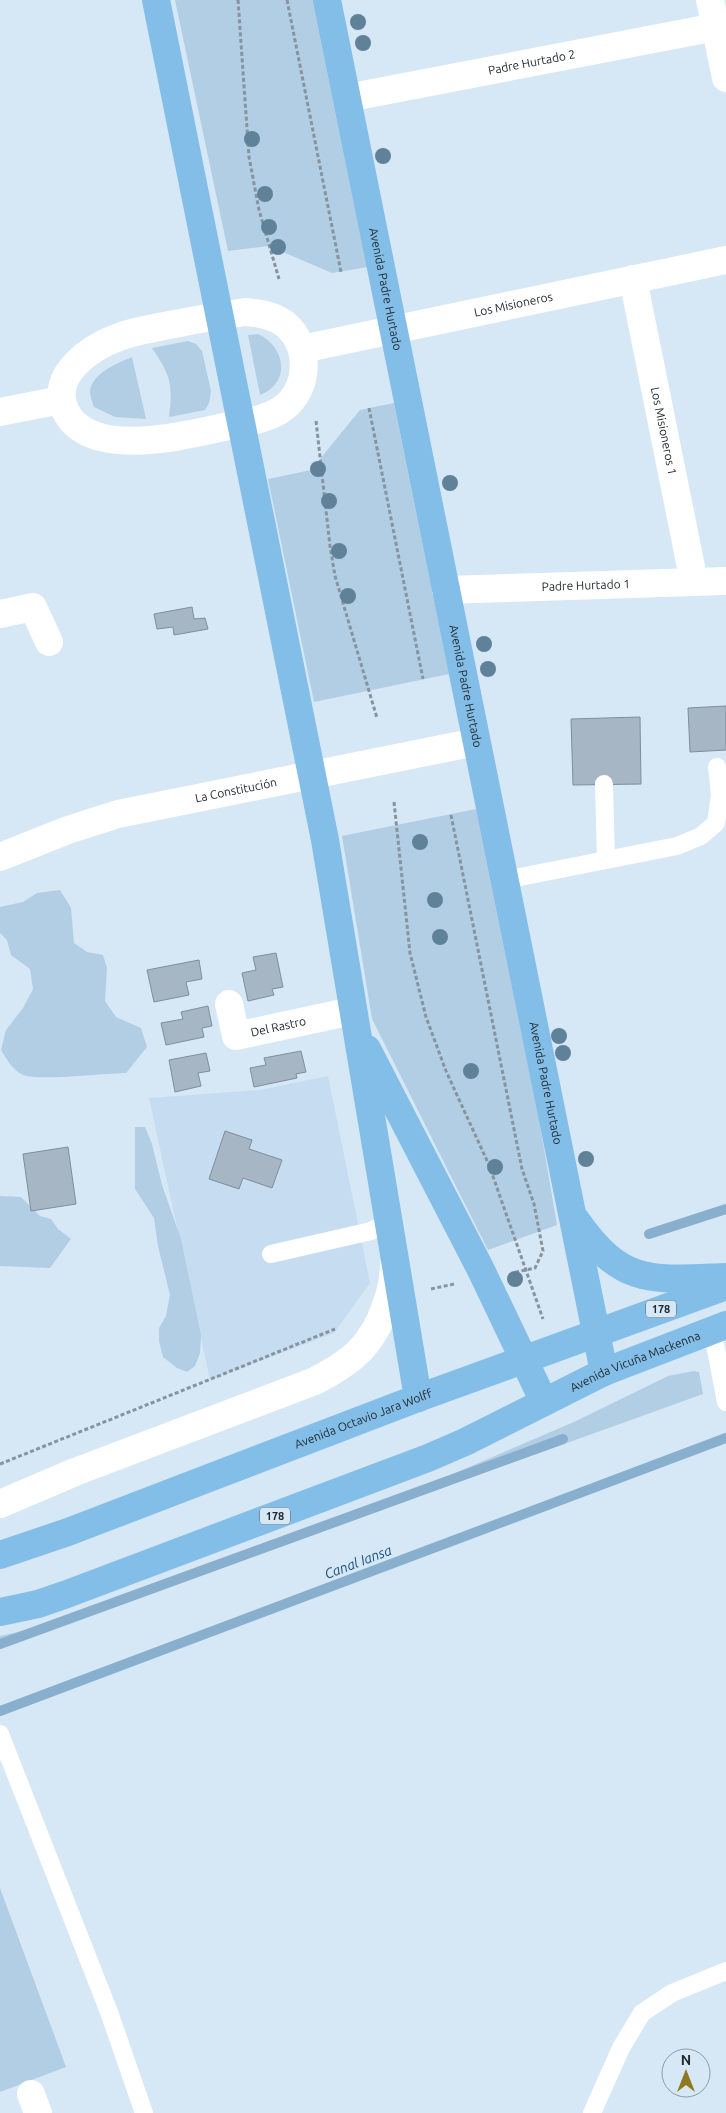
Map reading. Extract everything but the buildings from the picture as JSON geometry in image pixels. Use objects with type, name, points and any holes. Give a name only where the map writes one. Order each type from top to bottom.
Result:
[{"type":"main road","points":[[156,0],[325,840],[418,1398]]},
{"type":"main road","name":"Avenida Padre Hurtado","points":[[327,0],[604,1372]]},
{"type":"main road","points":[[354,1018],[544,1402]]},
{"type":"main road","points":[[572,1214],[592,1243],[602,1253],[631,1272],[661,1278],[726,1276]]},
{"type":"main road","name":"Avenida Octavio Jara Wolff","points":[[0,1555],[68,1532],[418,1398],[726,1286]]},
{"type":"main road","name":"Avenida Vicuña Mackenna","points":[[544,1402],[604,1372],[719,1327]]},
{"type":"main road","name":"178","points":[[0,1612],[38,1604],[67,1594],[428,1458],[544,1402]]},
{"type":"street","points":[[710,0],[726,78]]},
{"type":"street","name":"Padre Hurtado 2","points":[[347,98],[716,27]]},
{"type":"street","name":"Los Misioneros","points":[[302,349],[726,260]]},
{"type":"street","name":"Los Misioneros 1","points":[[633,279],[694,582]]},
{"type":"street","points":[[245,312],[273,317],[284,323],[293,333],[302,349],[304,375],[300,388],[292,400],[281,410],[241,423],[159,440],[122,441],[105,438],[87,431],[74,422],[66,412],[61,400],[63,384],[71,369],[92,350],[133,333],[245,312]]},
{"type":"street","points":[[0,412],[61,400]]},
{"type":"street","name":"Padre Hurtado 1","points":[[446,590],[726,581]]},
{"type":"street","points":[[0,614],[33,607],[49,642]]},
{"type":"street","name":"La Constitución","points":[[0,857],[68,830],[118,814],[476,742]]},
{"type":"street","name":"Del Rastro","points":[[229,1004],[236,1036],[354,1018]]},
{"type":"street","points":[[0,1504],[75,1472],[315,1381],[338,1370],[363,1348],[382,1319],[393,1280],[393,1252]]},
{"type":"lane","points":[[505,880],[677,846],[701,836],[716,823],[720,795],[717,767]]},
{"type":"lane","points":[[604,784],[606,860]]},
{"type":"lane","points":[[271,1254],[371,1232],[388,1223]]},
{"type":"lane","points":[[719,1327],[726,1402]]},
{"type":"lane","points":[[0,1734],[109,2012],[144,2113]]},
{"type":"lane","points":[[592,2113],[621,2048],[642,2013],[672,1993],[726,1971]]},
{"type":"path","points":[[238,0],[248,157],[259,210],[279,279]]},
{"type":"path","points":[[286,0],[341,272]]},
{"type":"path","points":[[369,408],[423,679]]},
{"type":"path","points":[[316,421],[335,576],[377,718]]},
{"type":"path","points":[[394,802],[410,953],[419,993],[436,1044],[489,1165],[554,1350]]},
{"type":"path","points":[[422,1291],[535,1268],[544,1251],[534,1204],[522,1169],[451,815]]},
{"type":"path","points":[[0,1464],[337,1328]]},
{"type":"shaded area","points":[[175,0],[314,0],[368,267],[332,273],[269,246],[228,251]]},
{"type":"shaded area","points":[[258,334],[274,347],[281,365],[277,382],[260,395],[248,335]]},
{"type":"shaded area","points":[[188,341],[196,344],[202,351],[211,391],[209,403],[205,410],[169,417],[171,396],[169,381],[167,373],[152,348]]},
{"type":"shaded area","points":[[132,357],[146,419],[115,417],[94,407],[91,397],[92,384],[101,373],[113,365]]},
{"type":"shaded area","points":[[394,403],[449,674],[314,702],[268,479],[311,470],[360,410]]},
{"type":"shaded area","points":[[476,809],[500,891],[557,1225],[488,1250],[372,1019],[342,836]]},
{"type":"shaded area","points":[[60,890],[71,908],[74,943],[87,952],[103,955],[107,968],[105,1001],[116,1017],[141,1028],[147,1047],[126,1073],[54,1077],[28,1076],[21,1074],[15,1069],[1,1050],[6,1030],[23,1008],[33,989],[30,969],[11,955],[7,940],[0,933],[0,907],[23,902],[37,893]]},
{"type":"shaded area","points":[[328,1076],[370,1283],[334,1333],[210,1380],[149,1098],[260,1090]]},
{"type":"shaded area","points":[[135,1127],[145,1127],[152,1144],[162,1185],[181,1239],[201,1335],[200,1353],[195,1366],[187,1372],[177,1368],[163,1357],[159,1341],[159,1328],[166,1316],[170,1295],[158,1246],[154,1218],[135,1189]]},
{"type":"shaded area","points":[[0,1196],[21,1197],[40,1216],[51,1219],[58,1229],[71,1239],[50,1268],[0,1266]]},
{"type":"shaded area","points":[[694,1371],[699,1372],[703,1394],[0,1647],[0,1636],[36,1628],[92,1610],[441,1479],[574,1422],[668,1376]]},
{"type":"shaded area","points":[[0,1888],[66,2067],[0,2092]]},
{"type":"waterway","points":[[649,1234],[726,1209]]},
{"type":"waterway","name":"Canal Iansa","points":[[0,1711],[726,1438]]},
{"type":"waterway","points":[[0,1644],[563,1439]]}]
